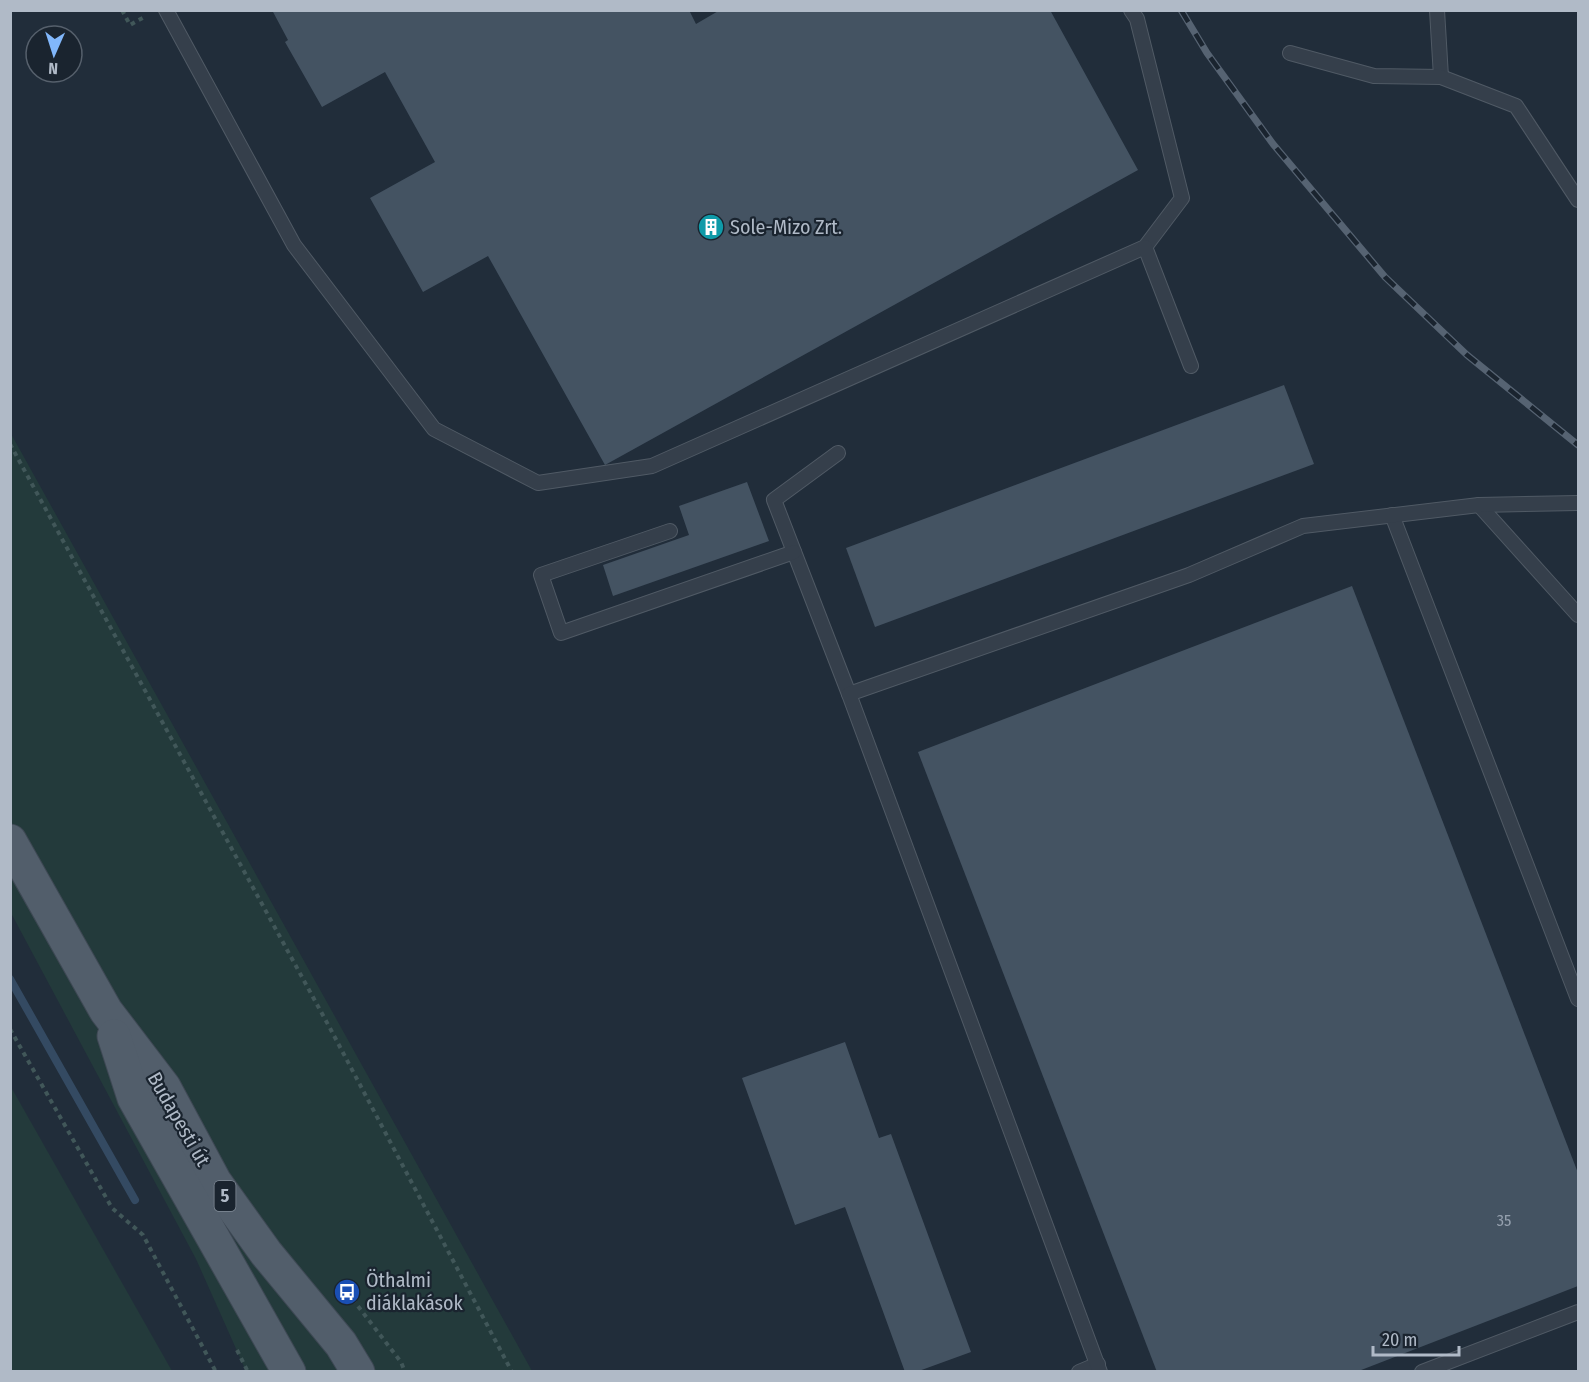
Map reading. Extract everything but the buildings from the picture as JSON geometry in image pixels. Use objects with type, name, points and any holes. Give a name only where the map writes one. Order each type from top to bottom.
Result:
[{"type":"main road","name":"Budapesti út","points":[[10,841],[106,1011],[164,1087],[215,1182],[266,1253],[341,1344],[358,1371]]},
{"type":"main road","name":"Budapesti út","points":[[106,1011],[134,1098],[289,1371]]},
{"type":"lane","points":[[166,10],[294,244],[434,429],[538,483],[652,466],[1145,247],[1182,198],[1137,19],[1131,10]]},
{"type":"lane","points":[[1437,10],[1441,77]]},
{"type":"lane","points":[[1290,53],[1374,76],[1441,77],[1516,106],[1578,200]]},
{"type":"lane","points":[[1145,247],[1191,366]]},
{"type":"lane","points":[[838,453],[774,500],[849,694],[1099,1368],[1079,1371]]},
{"type":"lane","points":[[849,694],[1189,575],[1304,526],[1479,505],[1578,503]]},
{"type":"lane","points":[[1479,505],[1578,615]]},
{"type":"lane","points":[[1392,515],[1578,999]]},
{"type":"lane","points":[[670,531],[541,575],[561,633],[794,552]]},
{"type":"lane","points":[[1422,1371],[1446,1367],[1578,1312]]},
{"type":"path","points":[[122,10],[130,25],[147,15]]},
{"type":"path","points":[[10,444],[331,1030],[512,1371]]},
{"type":"path","points":[[10,1029],[112,1208],[143,1236],[216,1371]]},
{"type":"path","points":[[347,1292],[405,1371]]},
{"type":"path","points":[[237,1350],[249,1371]]},
{"type":"green space","points":[[10,432],[532,1371],[246,1371],[196,1259],[11,913]]},
{"type":"green space","points":[[11,1087],[172,1371],[11,1371]]},
{"type":"waterway","points":[[10,979],[135,1200]]},
{"type":"railway","points":[[1181,10],[1207,53],[1273,144],[1385,277],[1467,355],[1578,445]]},
{"type":"place","name":"Sole-Mizo Zrt.","points":[[711,227]]},
{"type":"place","name":"Öthalmi diáklakások","points":[[347,1292]]}]
